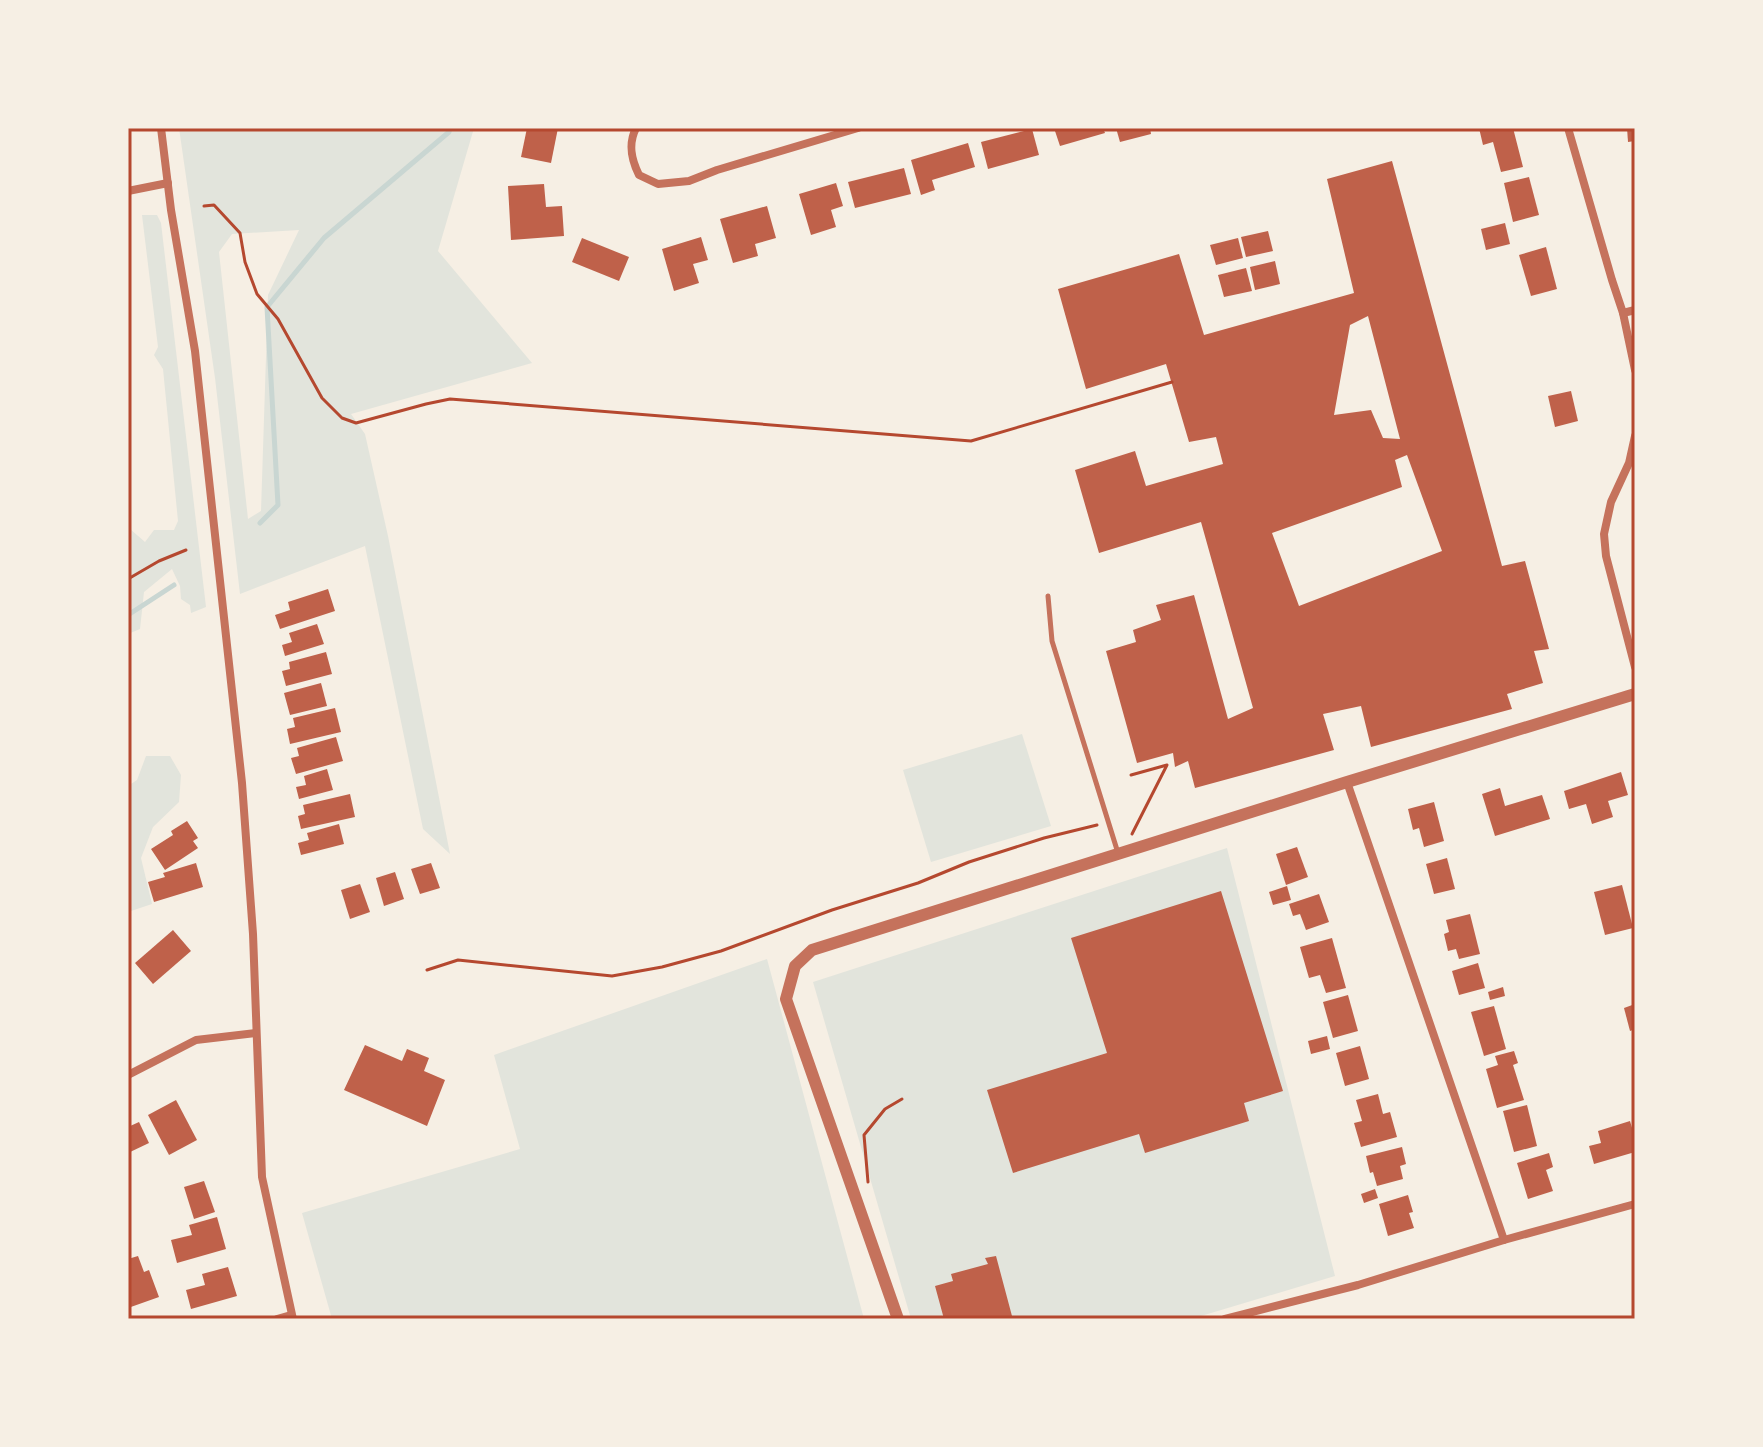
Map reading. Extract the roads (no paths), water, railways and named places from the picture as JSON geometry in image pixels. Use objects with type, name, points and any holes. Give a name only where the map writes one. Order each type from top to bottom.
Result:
[{"type":"street","points":[[161,128],[195,351],[229,655],[249,866],[262,1177],[292,1317],[277,1319]]},
{"type":"street","points":[[636,128],[630,158],[639,175],[658,184],[689,181],[858,128]]},
{"type":"street","points":[[1568,128],[1623,313],[1635,370]]},
{"type":"street","points":[[128,191],[168,183]]},
{"type":"street","points":[[1623,313],[1635,310]]},
{"type":"street","points":[[1635,436],[1629,463],[1611,502],[1604,534],[1606,556],[1635,667]]},
{"type":"street","points":[[898,1319],[786,999],[795,966],[815,948],[1635,694]]},
{"type":"street","points":[[1347,782],[1504,1240]]},
{"type":"street","points":[[128,1075],[196,1040],[256,1033]]},
{"type":"street","points":[[1225,1319],[1358,1285],[1635,1204]]},
{"type":"lane","points":[[1048,596],[1052,641],[1107,823],[1120,852]]},
{"type":"waterway","points":[[260,523],[278,505],[267,307],[324,238],[450,128]]},
{"type":"waterway","points":[[128,615],[174,585]]}]
